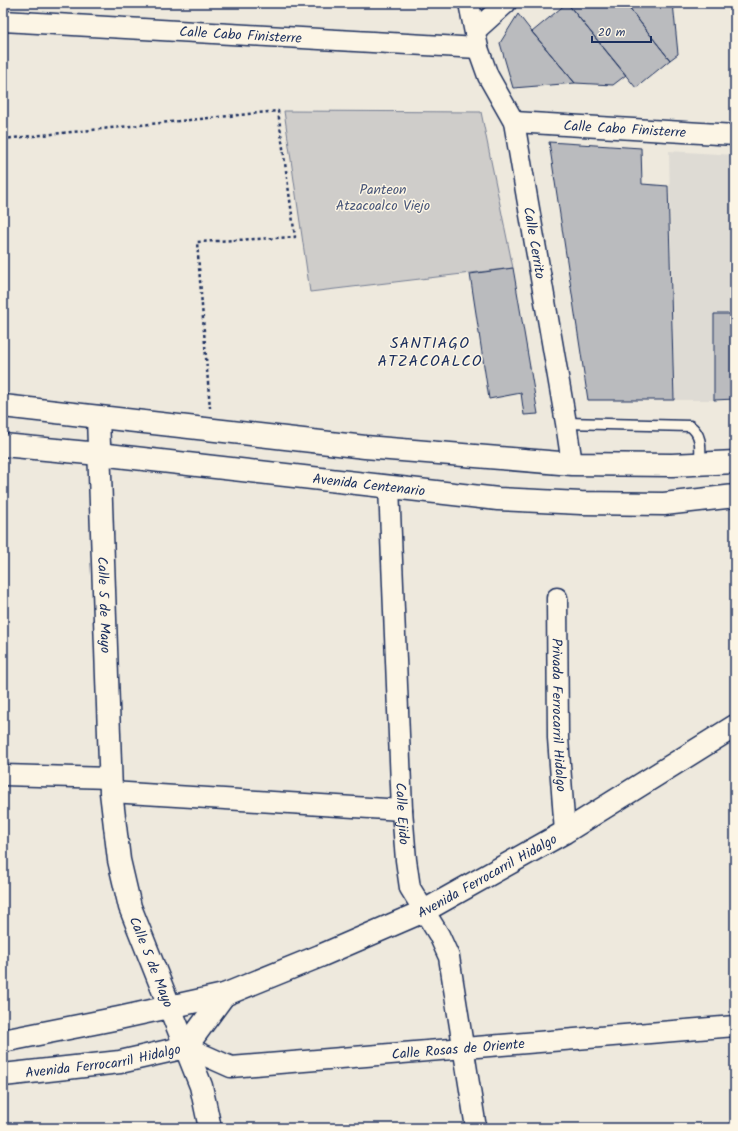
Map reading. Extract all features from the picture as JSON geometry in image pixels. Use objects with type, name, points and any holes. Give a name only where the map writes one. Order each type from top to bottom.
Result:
[{"type":"street","name":"Calle Cerrito","points":[[469,3],[477,39],[488,76],[514,122],[572,464]]},
{"type":"street","points":[[477,39],[506,3]]},
{"type":"street","name":"Calle Cabo Finisterre","points":[[3,21],[477,39]]},
{"type":"street","name":"Calle Cabo Finisterre","points":[[514,122],[735,135]]},
{"type":"street","points":[[3,406],[212,431],[365,447],[572,464],[735,462]]},
{"type":"street","name":"Calle 5 de Mayo","points":[[98,417],[111,785],[119,860],[130,907],[201,1086],[210,1128]]},
{"type":"street","name":"Avenida Centenario","points":[[3,445],[99,454],[498,499],[581,503],[664,504],[735,496]]},
{"type":"street","name":"Calle Ejido","points":[[389,486],[402,810],[410,888],[439,935],[449,957],[476,1128]]},
{"type":"street","name":"Privada Ferrocarril Hidalgo","points":[[558,598],[558,738],[565,832]]},
{"type":"street","name":"Avenida Ferrocarril Hidalgo","points":[[3,1041],[224,995],[424,910],[565,832],[734,729]]},
{"type":"street","points":[[3,775],[402,810]]},
{"type":"street","name":"Avenida Ferrocarril Hidalgo","points":[[3,1075],[120,1062],[186,1047],[224,995]]},
{"type":"street","name":"Calle Rosas de Oriente","points":[[186,1047],[232,1067],[735,1026]]},
{"type":"lane","points":[[566,423],[690,426],[698,434],[700,463]]},
{"type":"path","points":[[3,139],[278,111],[295,237],[197,242],[212,431]]},
{"type":"shaded area","points":[[669,151],[735,155],[735,314],[714,314],[714,400],[674,400]]},
{"type":"green space","name":"Panteon Atzacoalco Viejo","points":[[284,111],[481,112],[513,268],[310,292]]},
{"type":"building","points":[[567,3],[626,75],[613,85],[575,83],[532,32]]},
{"type":"building","points":[[567,3],[625,3],[670,60],[636,88]]},
{"type":"building","points":[[625,3],[673,3],[678,54],[670,60]]},
{"type":"building","points":[[518,14],[575,83],[513,88],[500,43]]},
{"type":"building","points":[[549,142],[641,148],[642,184],[668,186],[674,400],[588,400]]},
{"type":"building","points":[[513,268],[538,414],[524,415],[521,393],[489,399],[470,274]]},
{"type":"building","points":[[714,314],[735,314],[735,399],[714,400]]},
{"type":"district","name":"SANTIAGO ATZACOALCO","points":[[430,351]]}]
